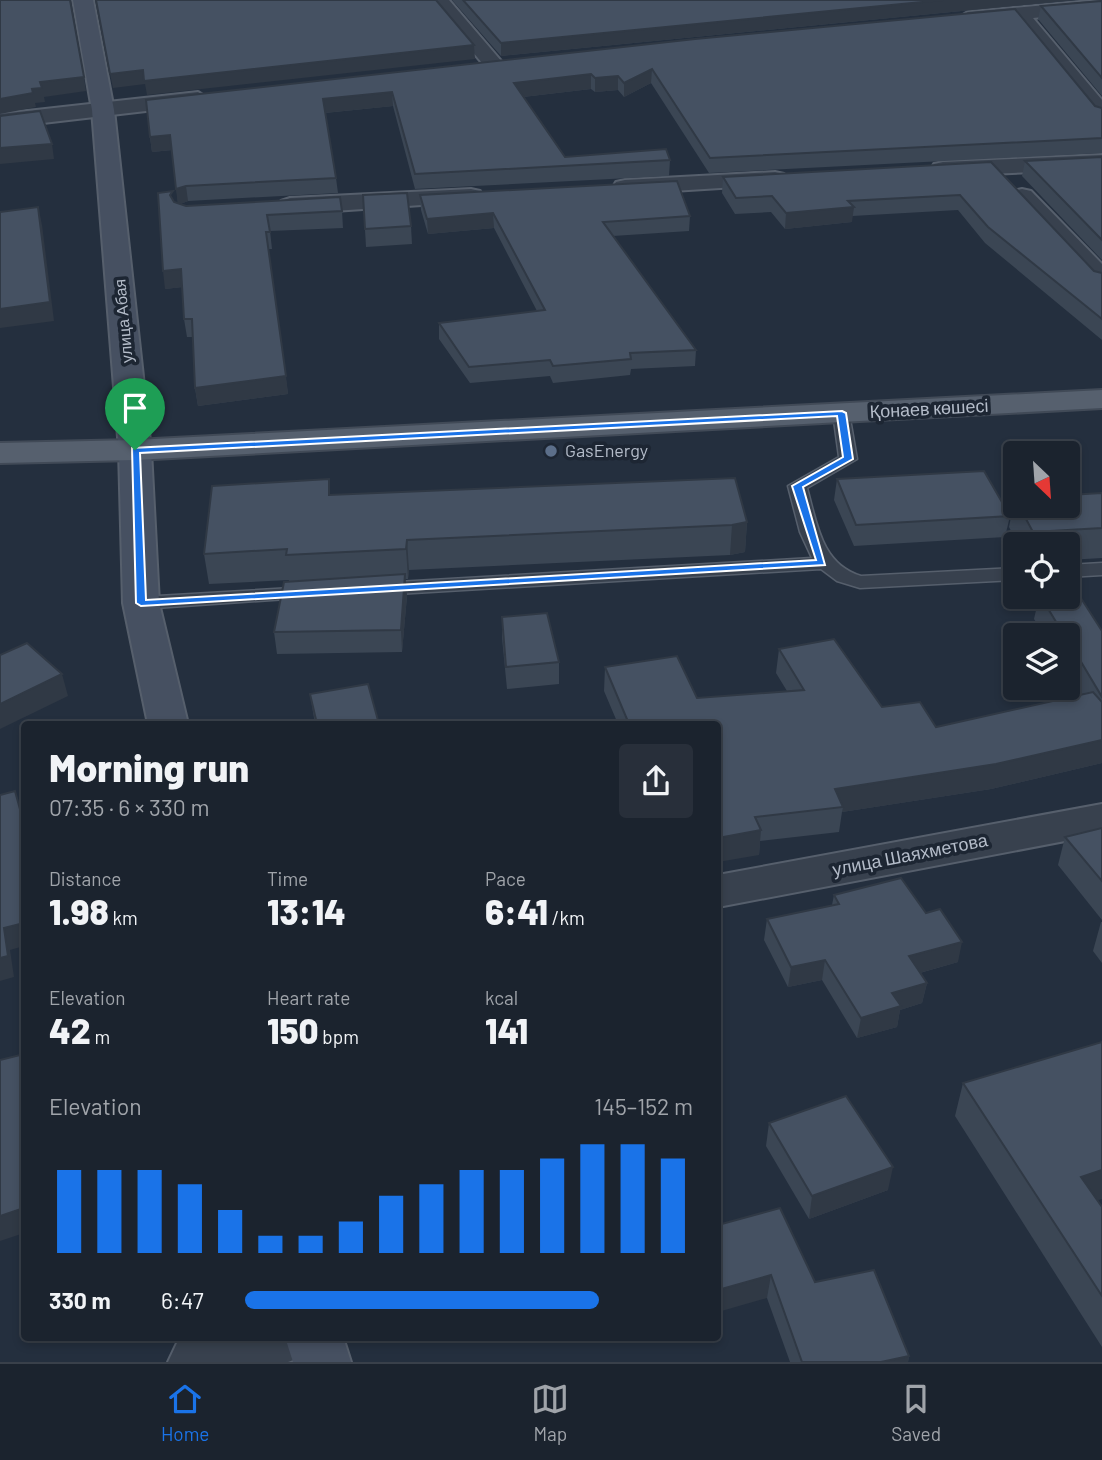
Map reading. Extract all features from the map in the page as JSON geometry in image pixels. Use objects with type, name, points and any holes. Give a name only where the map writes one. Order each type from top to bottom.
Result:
[{"type":"main road","name":"Қонаев көшесі","points":[[0,453],[135,450],[1102,399]]},
{"type":"street","name":"улица Абая","points":[[83,0],[103,110],[135,450],[141,603],[167,721]]},
{"type":"street","points":[[439,0],[495,66]]},
{"type":"street","points":[[951,20],[1102,5]]},
{"type":"street","points":[[1019,13],[1102,114]]},
{"type":"street","points":[[468,69],[521,63]]},
{"type":"street","points":[[0,121],[225,96]]},
{"type":"street","points":[[925,170],[1102,162]]},
{"type":"street","points":[[995,166],[1102,280]]},
{"type":"street","points":[[605,188],[800,177]]},
{"type":"street","points":[[272,207],[494,195]]},
{"type":"street","name":"улица Шаяхметова","points":[[721,890],[1102,819]]},
{"type":"street","points":[[197,1362],[270,1341]]},
{"type":"street","points":[[315,1341],[322,1362]]},
{"type":"lane","points":[[822,563],[797,486],[848,459],[842,413]]},
{"type":"lane","points":[[363,590],[822,563],[846,579],[860,582],[1003,575]]},
{"type":"lane","points":[[1080,570],[1102,569]]},
{"type":"lane","points":[[141,603],[336,592]]},
{"type":"building","points":[[0,0],[70,0],[84,77],[40,82],[42,88],[32,89],[33,93],[0,99]]},
{"type":"building","points":[[96,0],[436,0],[474,45],[144,81],[143,70],[110,74]]},
{"type":"building","points":[[463,0],[943,0],[501,43]]},
{"type":"building","points":[[1102,1],[1102,78],[1041,6]]},
{"type":"building","points":[[1015,9],[1095,106],[1102,108],[1102,138],[710,158],[652,69],[624,83],[618,76],[595,78],[591,74],[514,83],[565,157],[666,149],[670,160],[415,174],[392,92],[323,99],[336,178],[186,186],[176,189],[170,135],[150,137],[146,100],[695,39]]},
{"type":"building","points":[[40,111],[52,144],[0,148],[0,116]]},
{"type":"building","points":[[1102,157],[1102,240],[1025,161]]},
{"type":"building","points":[[991,162],[1094,271],[1102,273],[1102,319],[988,227],[960,195],[848,201],[854,207],[786,213],[772,196],[736,198],[723,177]]},
{"type":"building","points":[[677,181],[690,216],[603,222],[696,350],[630,353],[631,359],[553,366],[550,360],[469,367],[439,323],[545,310],[493,213],[427,219],[420,195]]},
{"type":"building","points":[[173,191],[170,195],[174,202],[186,206],[340,197],[342,211],[267,215],[270,232],[266,232],[286,376],[195,388],[192,319],[184,319],[181,269],[163,271],[158,193]]},
{"type":"building","points":[[407,193],[411,226],[365,229],[363,195]]},
{"type":"building","points":[[38,207],[50,302],[0,309],[0,212]]},
{"type":"building","points":[[984,471],[1003,504],[1003,516],[856,525],[837,479]]},
{"type":"building","points":[[735,478],[747,522],[732,525],[407,540],[406,549],[286,555],[287,549],[204,554],[212,486],[329,479],[329,495]]},
{"type":"building","points":[[1102,493],[1102,528],[1033,532],[1025,518],[1080,518],[1080,494]]},
{"type":"building","points":[[405,574],[401,630],[274,632],[284,582]]},
{"type":"building","points":[[1080,597],[1102,631],[1102,697],[1080,660],[1080,623],[1057,623],[1048,609],[1080,609]]},
{"type":"building","points":[[547,613],[559,662],[506,667],[502,617]]},
{"type":"building","points":[[834,639],[882,707],[920,702],[936,727],[1057,700],[1080,700],[1080,695],[1093,692],[1102,702],[1102,740],[996,764],[835,789],[843,807],[755,817],[761,830],[721,837],[721,721],[628,721],[605,667],[677,656],[697,698],[804,690],[779,649]]},
{"type":"building","points":[[27,643],[62,674],[0,704],[0,655]]},
{"type":"building","points":[[368,684],[378,721],[316,721],[310,694]]},
{"type":"building","points":[[15,791],[21,813],[21,924],[4,928],[8,956],[0,958],[0,795]]},
{"type":"building","points":[[1102,828],[1102,881],[1065,837]]},
{"type":"building","points":[[901,878],[926,913],[940,909],[962,942],[909,956],[927,983],[892,993],[901,1006],[861,1018],[825,960],[791,967],[767,919],[839,904],[834,895]]},
{"type":"building","points":[[1102,1042],[1102,1170],[1081,1177],[1102,1207],[1102,1296],[963,1083]]},
{"type":"building","points":[[21,1055],[21,1209],[0,1216],[0,1060]]},
{"type":"building","points":[[846,1096],[893,1167],[812,1196],[769,1123]]},
{"type":"building","points":[[780,1208],[815,1282],[874,1270],[909,1356],[881,1362],[802,1362],[771,1275],[721,1289],[721,1224]]},
{"type":"place","name":"GasEnergy","points":[[551,451]]},
{"type":"route","points":[[842,413],[848,459],[797,486],[822,563],[141,603],[135,450],[842,413]]}]
